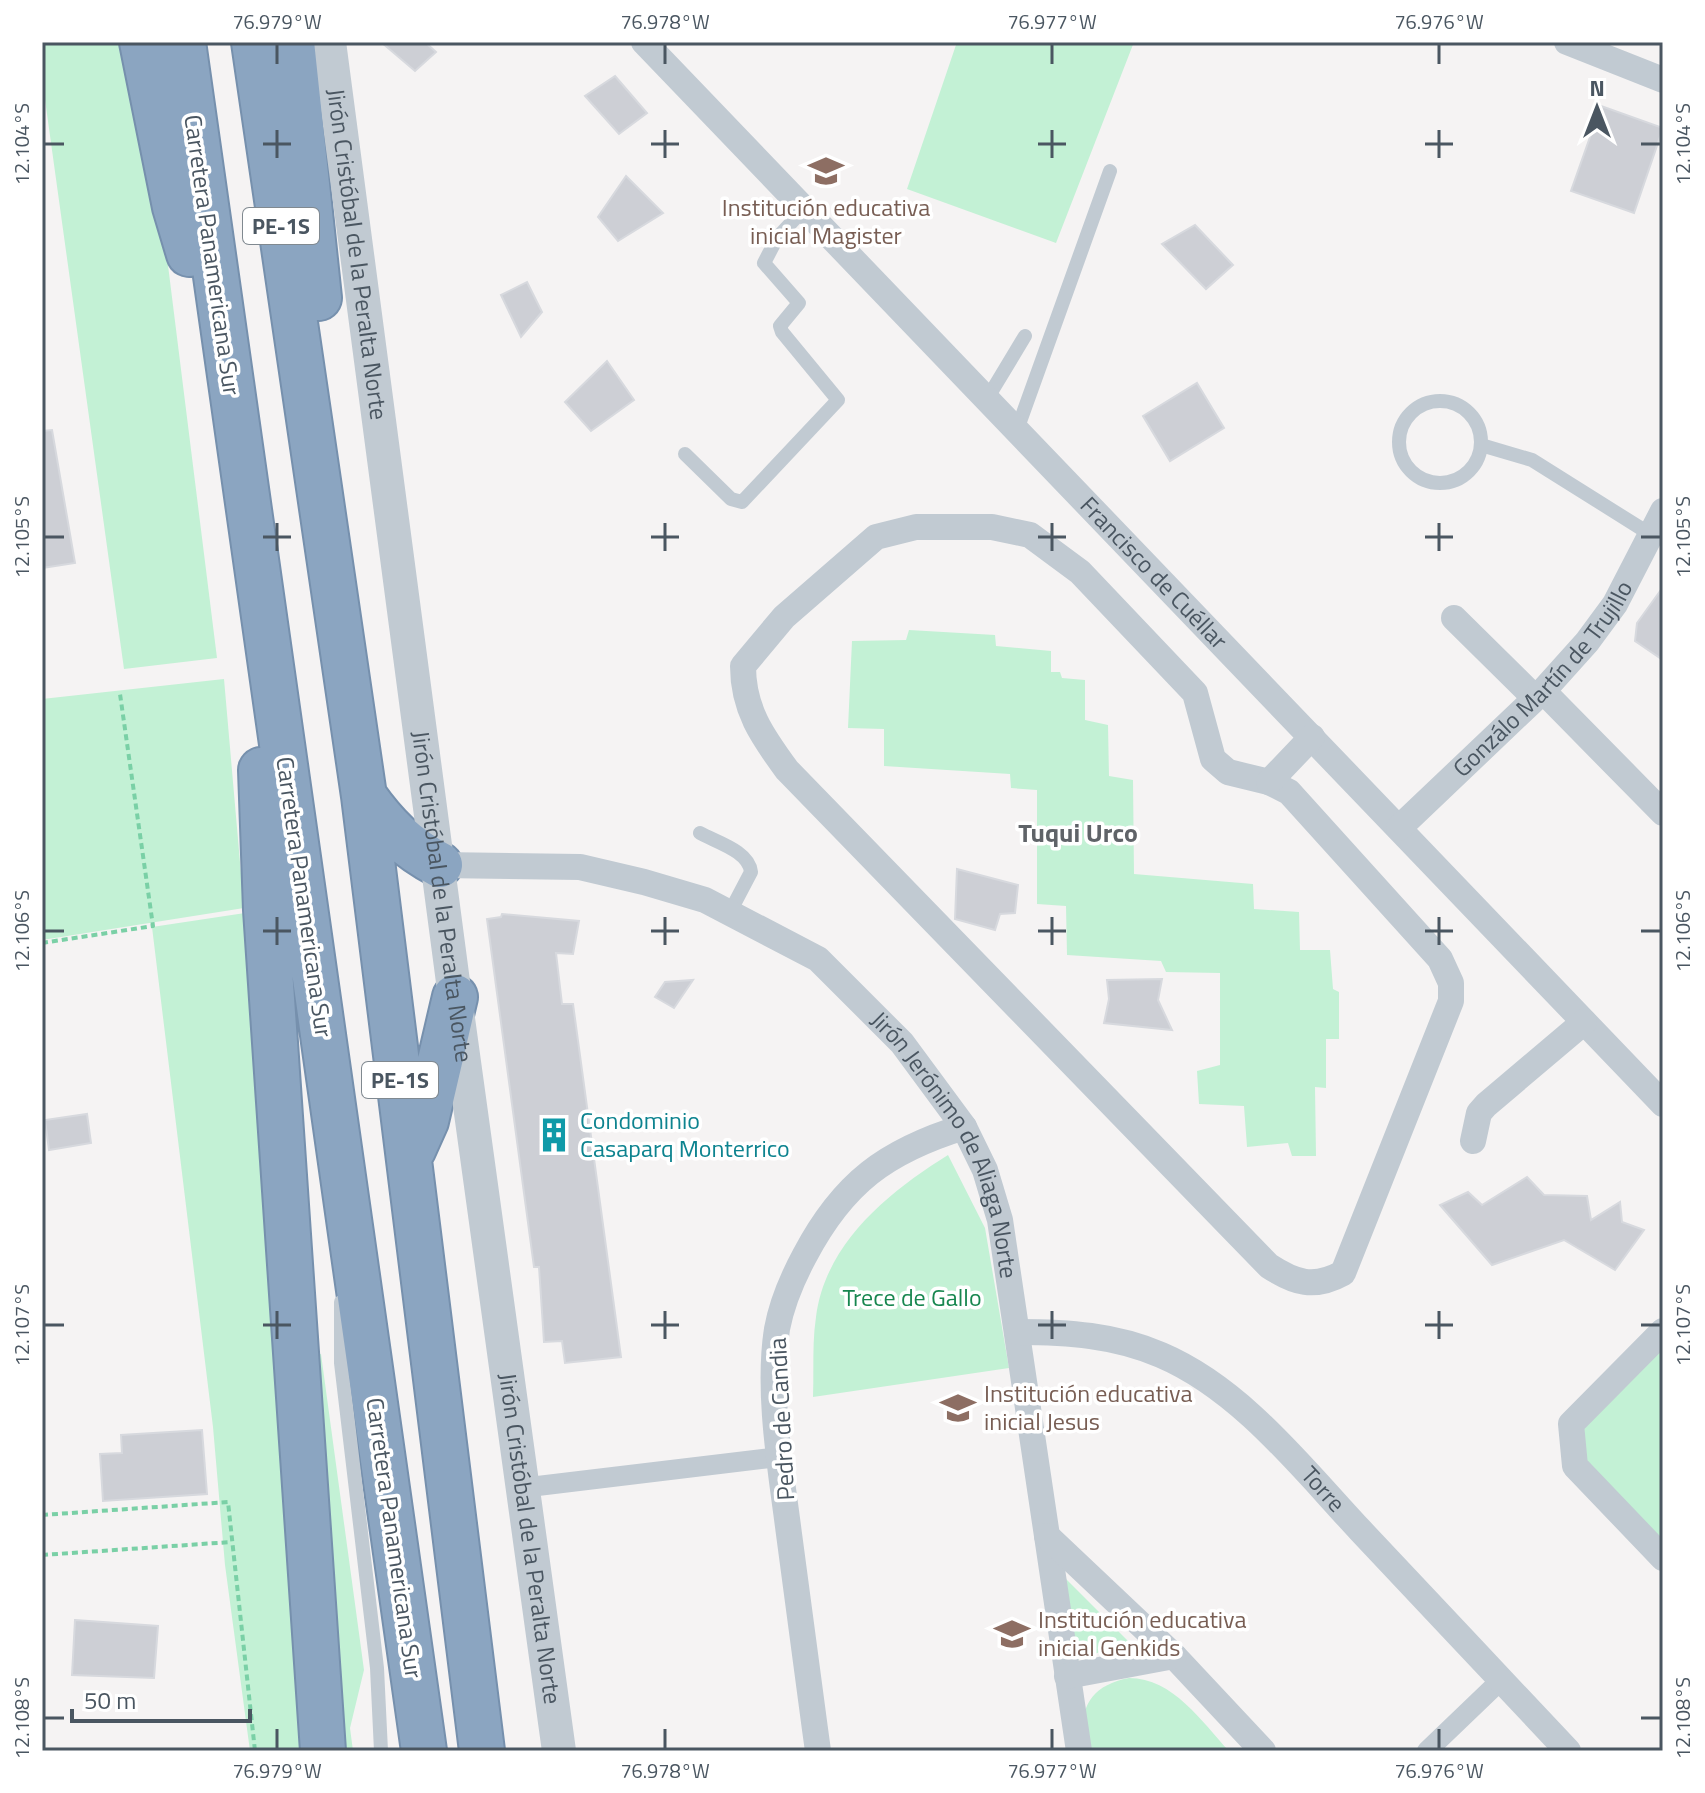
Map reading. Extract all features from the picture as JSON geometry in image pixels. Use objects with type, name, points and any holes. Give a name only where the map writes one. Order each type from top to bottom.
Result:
[{"type":"highway","points":[[130,42],[232,399]]},
{"type":"highway","points":[[142,42],[175,207]]},
{"type":"highway","name":"Carretera Panamericana Sur","points":[[183,42],[254,563],[342,1161],[424,1751]]},
{"type":"highway","name":"PE-1S","points":[[254,42],[364,796],[482,1751]]},
{"type":"highway","points":[[292,42],[324,358],[308,410]]},
{"type":"highway","points":[[254,563],[266,910],[323,1751]]},
{"type":"highway","points":[[364,796],[392,833],[411,849],[440,865]]},
{"type":"highway","points":[[410,1156],[426,1121],[455,997]]},
{"type":"highway","points":[[462,1594],[505,1718],[511,1751]]},
{"type":"street","name":"Jirón Cristóbal de la Peralta Norte","points":[[329,42],[521,1488],[559,1751]]},
{"type":"street","name":"Francisco de Cuéllar","points":[[644,42],[1663,1104]]},
{"type":"street","points":[[1567,42],[1663,80]]},
{"type":"street","name":"Gonzálo Martín de Trujillo","points":[[1399,828],[1539,694],[1600,626],[1663,511]]},
{"type":"street","points":[[916,527],[992,527],[1030,535],[1080,572],[1195,693],[1213,759],[1228,772],[1269,782],[1289,792],[1440,959],[1451,983],[1451,1001],[1343,1273],[1326,1282],[1295,1283],[1269,1266],[787,770],[758,730],[743,694],[743,666],[784,617],[876,537],[916,527]]},
{"type":"street","points":[[1454,618],[1539,694],[1663,813]]},
{"type":"street","points":[[1269,782],[1312,737]]},
{"type":"street","name":"Jirón Jerónimo de Aliaga Norte","points":[[440,865],[580,867],[705,900],[730,912],[818,959],[902,1043],[964,1127],[985,1170],[1000,1220],[1079,1751]]},
{"type":"street","points":[[1473,1141],[1479,1113],[1486,1105],[1584,1022]]},
{"type":"street","name":"Pedro de Candia","points":[[818,1751],[779,1457],[777,1330],[788,1287],[819,1229],[847,1190],[891,1158],[928,1139],[964,1127]]},
{"type":"street","points":[[1663,1331],[1571,1424],[1575,1466],[1663,1558]]},
{"type":"street","name":"Torre","points":[[1018,1332],[1073,1332],[1120,1342],[1161,1355],[1203,1379],[1278,1443],[1568,1751]]},
{"type":"street","points":[[521,1488],[779,1457]]},
{"type":"street","points":[[1047,1536],[1174,1656],[1263,1751]]},
{"type":"street","points":[[1067,1676],[1174,1656]]},
{"type":"street","points":[[1427,1751],[1501,1680]]},
{"type":"lane","points":[[1017,430],[1110,171]]},
{"type":"lane","points":[[685,454],[731,499],[742,502],[838,400],[782,332],[780,326],[799,303],[764,263],[777,238],[804,209]]},
{"type":"lane","points":[[987,399],[1025,336]]},
{"type":"lane","points":[[1449,402],[1460,406],[1477,423],[1481,445],[1473,467],[1465,475],[1443,484],[1420,478],[1410,471],[1399,451],[1398,439],[1406,417],[1415,409],[1425,403],[1449,402]]},
{"type":"lane","points":[[1481,445],[1532,460],[1650,534]]},
{"type":"lane","points":[[700,833],[742,856],[750,865],[751,872],[730,912]]},
{"type":"lane","points":[[342,1161],[341,1363],[377,1668],[381,1751]]},
{"type":"path","points":[[42,943],[153,926],[120,694]]},
{"type":"path","points":[[42,1515],[228,1502],[255,1751]]},
{"type":"path","points":[[42,1555],[231,1542]]},
{"type":"green space","points":[[42,42],[124,42],[153,145],[217,658],[124,669],[42,78]]},
{"type":"green space","points":[[957,42],[1134,42],[1056,243],[907,189]]},
{"type":"green space","points":[[909,630],[995,635],[996,646],[1051,651],[1051,672],[1060,672],[1062,678],[1085,680],[1085,720],[1108,725],[1109,776],[1133,780],[1134,874],[1253,884],[1254,909],[1299,912],[1300,950],[1330,950],[1333,989],[1339,992],[1339,1039],[1326,1039],[1326,1088],[1315,1087],[1316,1156],[1292,1156],[1288,1143],[1247,1147],[1244,1106],[1199,1104],[1197,1071],[1220,1065],[1220,973],[1166,972],[1161,961],[1067,955],[1066,906],[1037,904],[1037,790],[1011,788],[1010,774],[884,766],[884,729],[848,728],[852,641],[906,640]]},
{"type":"green space","points":[[224,679],[244,908],[42,940],[42,699]]},
{"type":"green space","points":[[245,913],[307,1751],[250,1751],[225,1565],[213,1427],[152,927]]},
{"type":"green space","name":"Trece de Gallo","points":[[948,1155],[985,1228],[1009,1368],[813,1397],[816,1317],[832,1266],[846,1243],[883,1203]]},
{"type":"green space","points":[[1663,1331],[1663,1558],[1575,1466],[1571,1424]]},
{"type":"green space","points":[[321,1354],[364,1670],[350,1728],[353,1751],[337,1751],[315,1355]]},
{"type":"green space","points":[[1063,1576],[1129,1642],[1077,1660]]},
{"type":"green space","points":[[1129,1678],[1145,1680],[1173,1693],[1229,1751],[1084,1751],[1083,1724],[1088,1703],[1103,1687]]},
{"type":"building","points":[[381,42],[425,42],[436,52],[415,71]]},
{"type":"building","points":[[615,76],[647,113],[619,134],[585,96]]},
{"type":"building","points":[[1601,106],[1663,128],[1634,213],[1571,191]]},
{"type":"building","points":[[626,176],[663,213],[618,241],[598,217]]},
{"type":"building","points":[[1195,225],[1233,265],[1206,289],[1162,244]]},
{"type":"building","points":[[527,282],[542,312],[521,337],[501,295]]},
{"type":"building","points":[[607,361],[634,400],[591,431],[565,402]]},
{"type":"building","points":[[1197,383],[1224,428],[1170,461],[1143,416]]},
{"type":"building","points":[[52,430],[75,563],[42,568],[42,431]]},
{"type":"building","points":[[1663,587],[1663,660],[1635,641],[1637,623]]},
{"type":"building","points":[[957,869],[1018,885],[1015,913],[1000,914],[995,930],[955,919]]},
{"type":"building","name":"Condominio Casaparq Monterrico","points":[[502,914],[579,921],[573,954],[556,953],[562,1004],[573,1004],[621,1357],[565,1363],[562,1341],[544,1342],[539,1267],[534,1267],[487,919],[501,917]]},
{"type":"building","points":[[1162,979],[1158,1000],[1172,1030],[1104,1023],[1109,999],[1107,980]]},
{"type":"building","points":[[693,980],[674,1008],[655,997],[665,982]]},
{"type":"building","points":[[87,1114],[91,1143],[49,1150],[45,1120]]},
{"type":"building","points":[[1527,1177],[1544,1195],[1587,1196],[1591,1220],[1620,1202],[1622,1222],[1644,1230],[1615,1270],[1564,1240],[1492,1265],[1440,1205],[1468,1192],[1482,1205]]},
{"type":"building","points":[[202,1430],[207,1494],[103,1501],[100,1454],[122,1453],[121,1435]]},
{"type":"building","points":[[75,1620],[158,1626],[154,1678],[72,1675]]},
{"type":"place","name":"Institución educativa inicial Magister","points":[[826,171]]},
{"type":"place","name":"Condominio Casaparq Monterrico","points":[[554,1135]]},
{"type":"place","name":"Institución educativa inicial Jesus","points":[[958,1408]]},
{"type":"place","name":"Institución educativa inicial Genkids","points":[[1012,1634]]},
{"type":"district","name":"Tuqui Urco","points":[[1078,833]]}]
